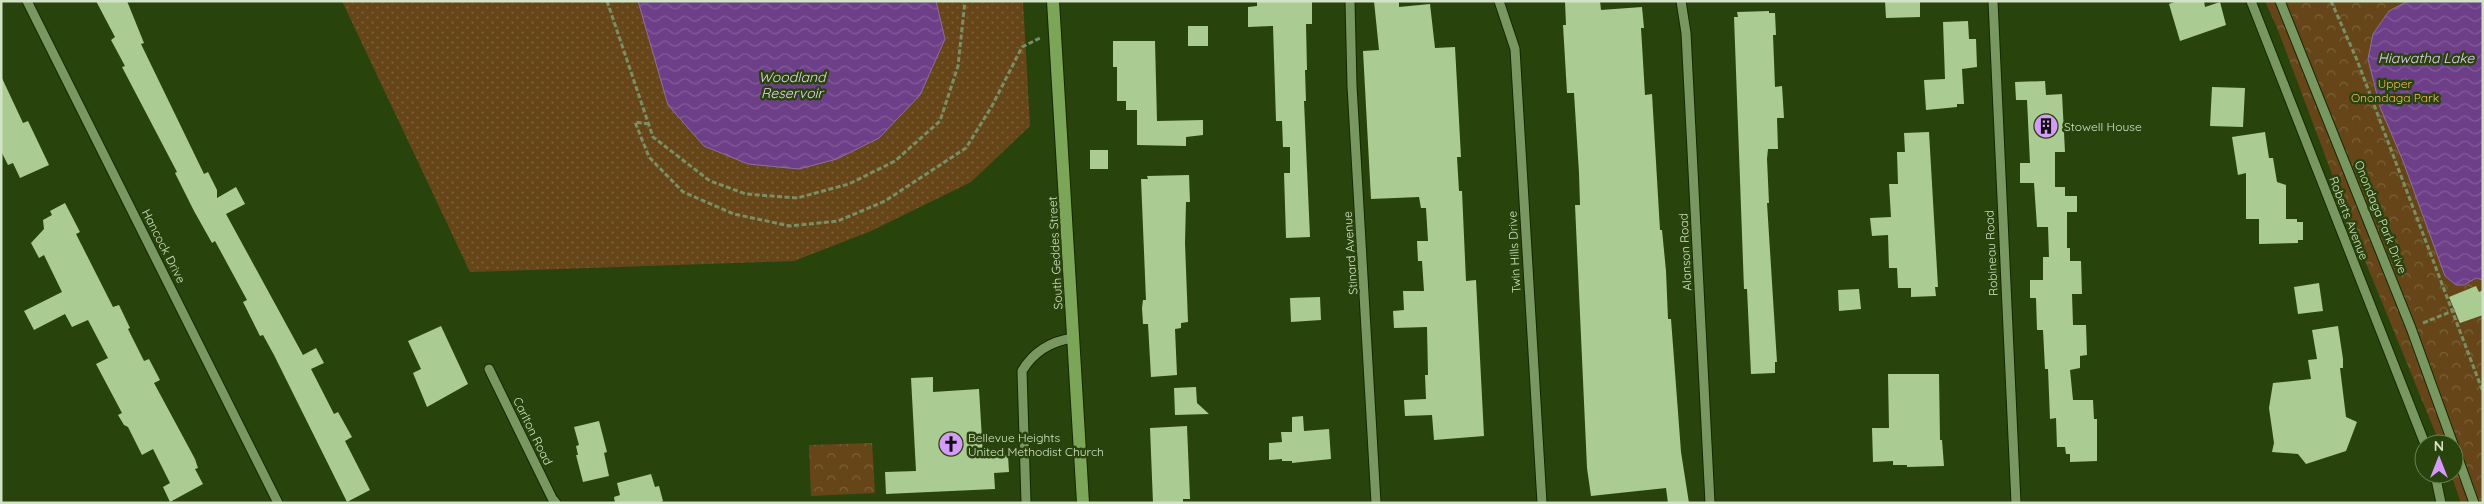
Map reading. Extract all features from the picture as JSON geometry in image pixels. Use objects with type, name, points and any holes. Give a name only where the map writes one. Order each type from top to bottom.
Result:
[{"type":"main road","name":"South Geddes Street","points":[[1053,1],[1083,503]]},
{"type":"street","name":"Hancock Drive","points":[[27,1],[278,503]]},
{"type":"street","name":"Stinard Avenue","points":[[1350,1],[1352,86],[1376,503]]},
{"type":"street","name":"Twin Hills Drive","points":[[1499,1],[1515,49],[1542,503]]},
{"type":"street","name":"Alanson Road","points":[[1681,1],[1686,33],[1710,503]]},
{"type":"street","name":"Robineau Road","points":[[1993,1],[2016,503]]},
{"type":"street","name":"Roberts Avenue","points":[[2251,1],[2421,434]]},
{"type":"street","name":"Onondaga Park Drive","points":[[2280,1],[2411,328],[2450,434]]},
{"type":"street","points":[[1026,503],[1022,371],[1032,358],[1051,343],[1073,338]]},
{"type":"street","name":"Carlton Road","points":[[489,369],[556,503]]},
{"type":"street","name":"Onondaga Park Drive","points":[[2464,474],[2474,503]]},
{"type":"street","points":[[2437,484],[2442,503]]},
{"type":"path","points":[[607,1],[653,138],[710,181],[746,194],[797,198],[849,184],[895,161],[940,120],[958,66],[966,1]]},
{"type":"path","points":[[2331,1],[2357,60],[2483,392]]},
{"type":"path","points":[[649,124],[635,122],[649,157],[683,192],[734,214],[790,226],[838,221],[885,201],[966,148],[992,106],[1022,47],[1055,31]]},
{"type":"path","points":[[2411,328],[2453,311]]},
{"type":"green space","points":[[342,1],[1023,1],[1030,126],[971,182],[871,231],[794,261],[470,272]]},
{"type":"green space","name":"Upper Onondaga Park","points":[[2265,1],[2483,1],[2483,503],[2461,503],[2454,484],[2464,484],[2464,434],[2436,434],[2359,246],[2278,30]]},
{"type":"green space","points":[[872,443],[875,493],[811,496],[809,445]]},
{"type":"water","name":"Woodland Reservoir","points":[[638,1],[936,1],[945,39],[920,95],[879,138],[837,159],[799,169],[748,164],[704,146],[668,105]]},
{"type":"water","name":"Hiawatha Lake","points":[[2408,1],[2483,1],[2483,280],[2476,278],[2464,285],[2456,285],[2445,276],[2403,161],[2380,107],[2368,59],[2373,34],[2389,11]]},
{"type":"building","points":[[96,1],[127,1],[144,43],[141,44],[204,174],[208,172],[217,190],[217,198],[236,187],[245,204],[226,214],[303,355],[316,348],[324,363],[311,369],[334,414],[338,412],[352,437],[345,441],[370,490],[347,502],[274,355],[263,335],[260,336],[243,302],[247,300],[215,241],[212,243],[194,211],[175,173],[177,172],[122,67],[125,66],[111,40],[115,37]]},
{"type":"building","points":[[1257,1],[1312,1],[1312,24],[1306,24],[1307,70],[1305,70],[1306,101],[1304,101],[1310,237],[1286,238],[1284,173],[1290,173],[1290,147],[1283,147],[1282,121],[1276,121],[1273,26],[1248,27],[1248,7],[1257,6]]},
{"type":"building","points":[[1374,1],[1399,1],[1399,7],[1430,4],[1435,48],[1455,47],[1461,157],[1457,157],[1459,191],[1462,191],[1466,281],[1476,280],[1484,436],[1434,440],[1432,415],[1405,416],[1404,400],[1426,399],[1425,375],[1428,375],[1427,327],[1394,328],[1393,311],[1404,310],[1403,291],[1424,291],[1422,261],[1418,261],[1417,241],[1428,241],[1426,208],[1421,208],[1419,197],[1371,199],[1363,51],[1379,50]]},
{"type":"building","points":[[1565,1],[1600,1],[1601,10],[1642,7],[1644,28],[1641,28],[1645,95],[1652,94],[1660,230],[1662,230],[1666,271],[1668,319],[1671,319],[1681,452],[1689,503],[1668,503],[1666,488],[1591,496],[1587,468],[1575,205],[1580,205],[1579,173],[1574,93],[1567,93],[1563,25],[1566,25]]},
{"type":"building","points":[[1885,1],[1920,1],[1920,17],[1886,18]]},
{"type":"building","points":[[2177,1],[2204,1],[2205,7],[2220,2],[2226,25],[2180,41],[2169,4]]},
{"type":"building","points":[[1769,11],[1769,13],[1775,13],[1776,35],[1773,35],[1775,87],[1782,86],[1784,118],[1777,118],[1778,149],[1768,149],[1767,159],[1769,203],[1767,203],[1777,362],[1775,362],[1775,373],[1751,374],[1747,289],[1744,289],[1734,17],[1738,17],[1737,12]]},
{"type":"building","points":[[1968,21],[1969,39],[1976,39],[1977,67],[1962,69],[1964,104],[1957,104],[1957,107],[1926,110],[1924,80],[1945,79],[1943,22]]},
{"type":"building","points":[[1188,26],[1208,26],[1208,46],[1188,46]]},
{"type":"building","points":[[1113,41],[1155,41],[1157,121],[1203,120],[1203,135],[1186,137],[1186,146],[1137,145],[1137,110],[1126,110],[1126,101],[1117,101],[1117,67],[1113,67]]},
{"type":"building","points":[[1,76],[23,123],[28,121],[49,165],[20,178],[13,163],[8,165],[1,151]]},
{"type":"building","points":[[2045,81],[2046,95],[2062,94],[2065,152],[2055,152],[2055,187],[2065,187],[2065,196],[2077,196],[2077,212],[2067,212],[2067,248],[2070,248],[2070,261],[2081,261],[2082,294],[2072,294],[2073,325],[2086,325],[2087,355],[2080,356],[2080,368],[2070,370],[2073,400],[2093,400],[2094,419],[2097,419],[2097,461],[2070,462],[2070,454],[2066,454],[2065,447],[2057,447],[2056,418],[2050,419],[2048,369],[2045,369],[2043,330],[2037,330],[2036,298],[2030,298],[2030,280],[2043,280],[2043,257],[2049,257],[2048,227],[2037,227],[2034,183],[2020,183],[2020,163],[2030,163],[2027,100],[2016,100],[2015,82]]},
{"type":"building","points":[[2212,87],[2245,88],[2243,127],[2210,126]]},
{"type":"building","points":[[1929,132],[1938,287],[1935,287],[1936,296],[1911,297],[1911,288],[1898,288],[1897,268],[1889,268],[1888,235],[1872,236],[1870,218],[1891,217],[1889,184],[1898,184],[1897,152],[1905,152],[1904,133]]},
{"type":"building","points":[[2265,132],[2269,158],[2273,158],[2277,182],[2286,185],[2286,219],[2297,219],[2297,222],[2303,222],[2303,240],[2298,240],[2298,243],[2259,244],[2259,219],[2246,219],[2246,173],[2238,175],[2232,137]]},
{"type":"building","points":[[1090,150],[1108,150],[1108,169],[1090,169]]},
{"type":"building","points":[[1189,175],[1190,202],[1186,202],[1185,243],[1188,322],[1181,323],[1181,328],[1175,329],[1177,375],[1151,377],[1148,324],[1143,324],[1142,308],[1143,300],[1146,300],[1141,179],[1148,179],[1147,176]]},
{"type":"building","points":[[65,203],[80,232],[76,234],[113,307],[119,305],[130,328],[128,329],[144,361],[149,359],[160,380],[154,383],[195,459],[198,468],[195,469],[203,484],[170,502],[163,487],[170,483],[153,449],[142,455],[128,427],[124,425],[118,415],[122,413],[96,364],[108,358],[88,320],[72,327],[65,314],[34,330],[24,311],[62,292],[44,255],[39,258],[31,243],[44,229],[43,220],[52,215],[50,211]]},
{"type":"building","points":[[2319,283],[2323,311],[2298,314],[2294,287]]},
{"type":"building","points":[[2476,286],[2479,292],[2483,290],[2483,315],[2460,323],[2449,297]]},
{"type":"building","points":[[1859,289],[1861,309],[1839,311],[1838,290]]},
{"type":"building","points":[[1320,297],[1321,320],[1291,322],[1290,298]]},
{"type":"building","points":[[441,326],[468,384],[427,407],[413,373],[421,369],[408,341]]},
{"type":"building","points":[[2338,326],[2343,359],[2343,368],[2340,368],[2346,417],[2357,422],[2346,451],[2306,464],[2298,454],[2272,452],[2274,443],[2269,408],[2273,383],[2311,379],[2308,360],[2317,359],[2312,330]]},
{"type":"building","points":[[1888,374],[1939,374],[1940,440],[1942,440],[1944,466],[1907,467],[1907,465],[1893,465],[1893,461],[1873,462],[1872,428],[1889,428]]},
{"type":"building","points":[[933,377],[933,392],[979,389],[983,456],[1008,455],[1009,472],[994,473],[995,489],[886,494],[885,472],[916,471],[911,378]]},
{"type":"building","points":[[1196,387],[1197,403],[1209,414],[1175,415],[1174,388]]},
{"type":"building","points":[[1303,416],[1304,431],[1329,429],[1331,459],[1292,463],[1292,461],[1282,461],[1282,459],[1269,460],[1269,443],[1282,442],[1281,432],[1292,432],[1292,417]]},
{"type":"building","points":[[599,421],[607,452],[604,453],[609,476],[583,482],[576,455],[578,455],[576,446],[579,445],[574,427]]},
{"type":"building","points":[[1187,426],[1190,499],[1183,499],[1183,503],[1153,503],[1150,428]]},
{"type":"building","points":[[651,474],[655,487],[659,486],[663,501],[659,503],[615,503],[614,497],[620,495],[617,483]]},
{"type":"place","name":"Stowell House","points":[[2046,126]]},
{"type":"place","name":"Bellevue Heights United Methodist Church","points":[[951,444]]}]
